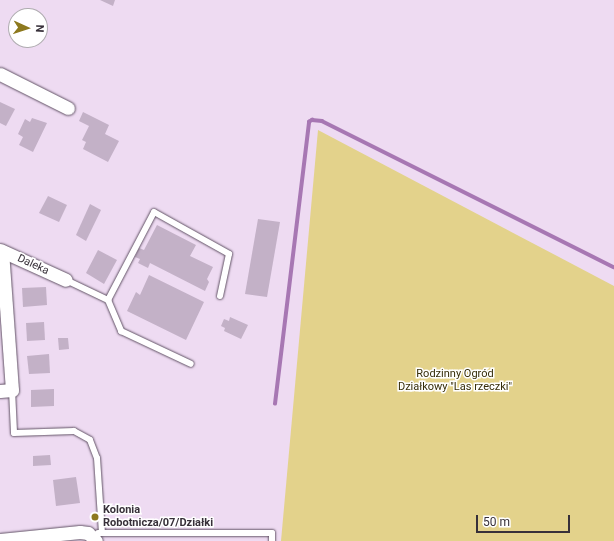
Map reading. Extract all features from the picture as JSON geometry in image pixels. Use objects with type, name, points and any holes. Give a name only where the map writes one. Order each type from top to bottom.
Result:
[{"type":"street","points":[[0,74],[68,108]]},
{"type":"street","points":[[1,250],[6,391]]},
{"type":"street","name":"Daleka","points":[[1,250],[66,280]]},
{"type":"street","points":[[0,540],[95,536]]},
{"type":"lane","points":[[108,300],[154,212],[229,254],[220,296]]},
{"type":"lane","points":[[66,280],[108,300],[121,331],[191,364]]},
{"type":"lane","points":[[6,391],[14,433],[74,431],[90,440],[97,458],[95,536],[272,533],[272,541]]},
{"type":"green space","name":"Rodzinny Ogród Działkowy \"Las rzeczki\"","points":[[318,130],[614,286],[614,541],[281,541]]},
{"type":"building","points":[[100,0],[115,0],[113,6]]},
{"type":"building","points":[[0,102],[15,109],[6,126],[0,123]]},
{"type":"building","points":[[83,112],[109,125],[105,134],[119,141],[108,162],[83,149],[86,142],[82,140],[89,126],[79,121]]},
{"type":"building","points":[[32,118],[47,123],[33,152],[19,145],[23,137],[18,134],[25,119],[30,122]]},
{"type":"building","points":[[48,196],[67,205],[59,222],[39,213]]},
{"type":"building","points":[[90,204],[101,210],[86,241],[76,235]]},
{"type":"building","points":[[258,219],[280,222],[267,297],[245,294]]},
{"type":"building","points":[[157,225],[196,245],[190,256],[213,267],[207,279],[209,282],[205,291],[150,263],[148,268],[138,263],[140,259],[135,257],[139,248],[144,250]]},
{"type":"building","points":[[98,250],[117,260],[104,284],[86,273]]},
{"type":"building","points":[[149,275],[204,302],[186,340],[127,311],[136,292],[140,295]]},
{"type":"building","points":[[46,287],[47,305],[23,307],[22,288]]},
{"type":"building","points":[[230,317],[248,325],[241,339],[224,331],[225,328],[221,326],[224,319],[229,321]]},
{"type":"building","points":[[44,322],[45,340],[27,341],[26,323]]},
{"type":"building","points":[[58,338],[68,338],[69,349],[59,350]]},
{"type":"building","points":[[49,354],[50,373],[29,374],[27,356]]},
{"type":"building","points":[[54,389],[54,406],[31,407],[31,390]]},
{"type":"building","points":[[50,455],[51,465],[33,466],[33,456]]},
{"type":"building","points":[[76,477],[80,503],[56,506],[53,480]]},
{"type":"waterway","points":[[275,404],[309,122],[312,120],[322,121],[614,267]]},
{"type":"place","name":"Kolonia Robotnicza/07/Działki","points":[[95,517]]}]
